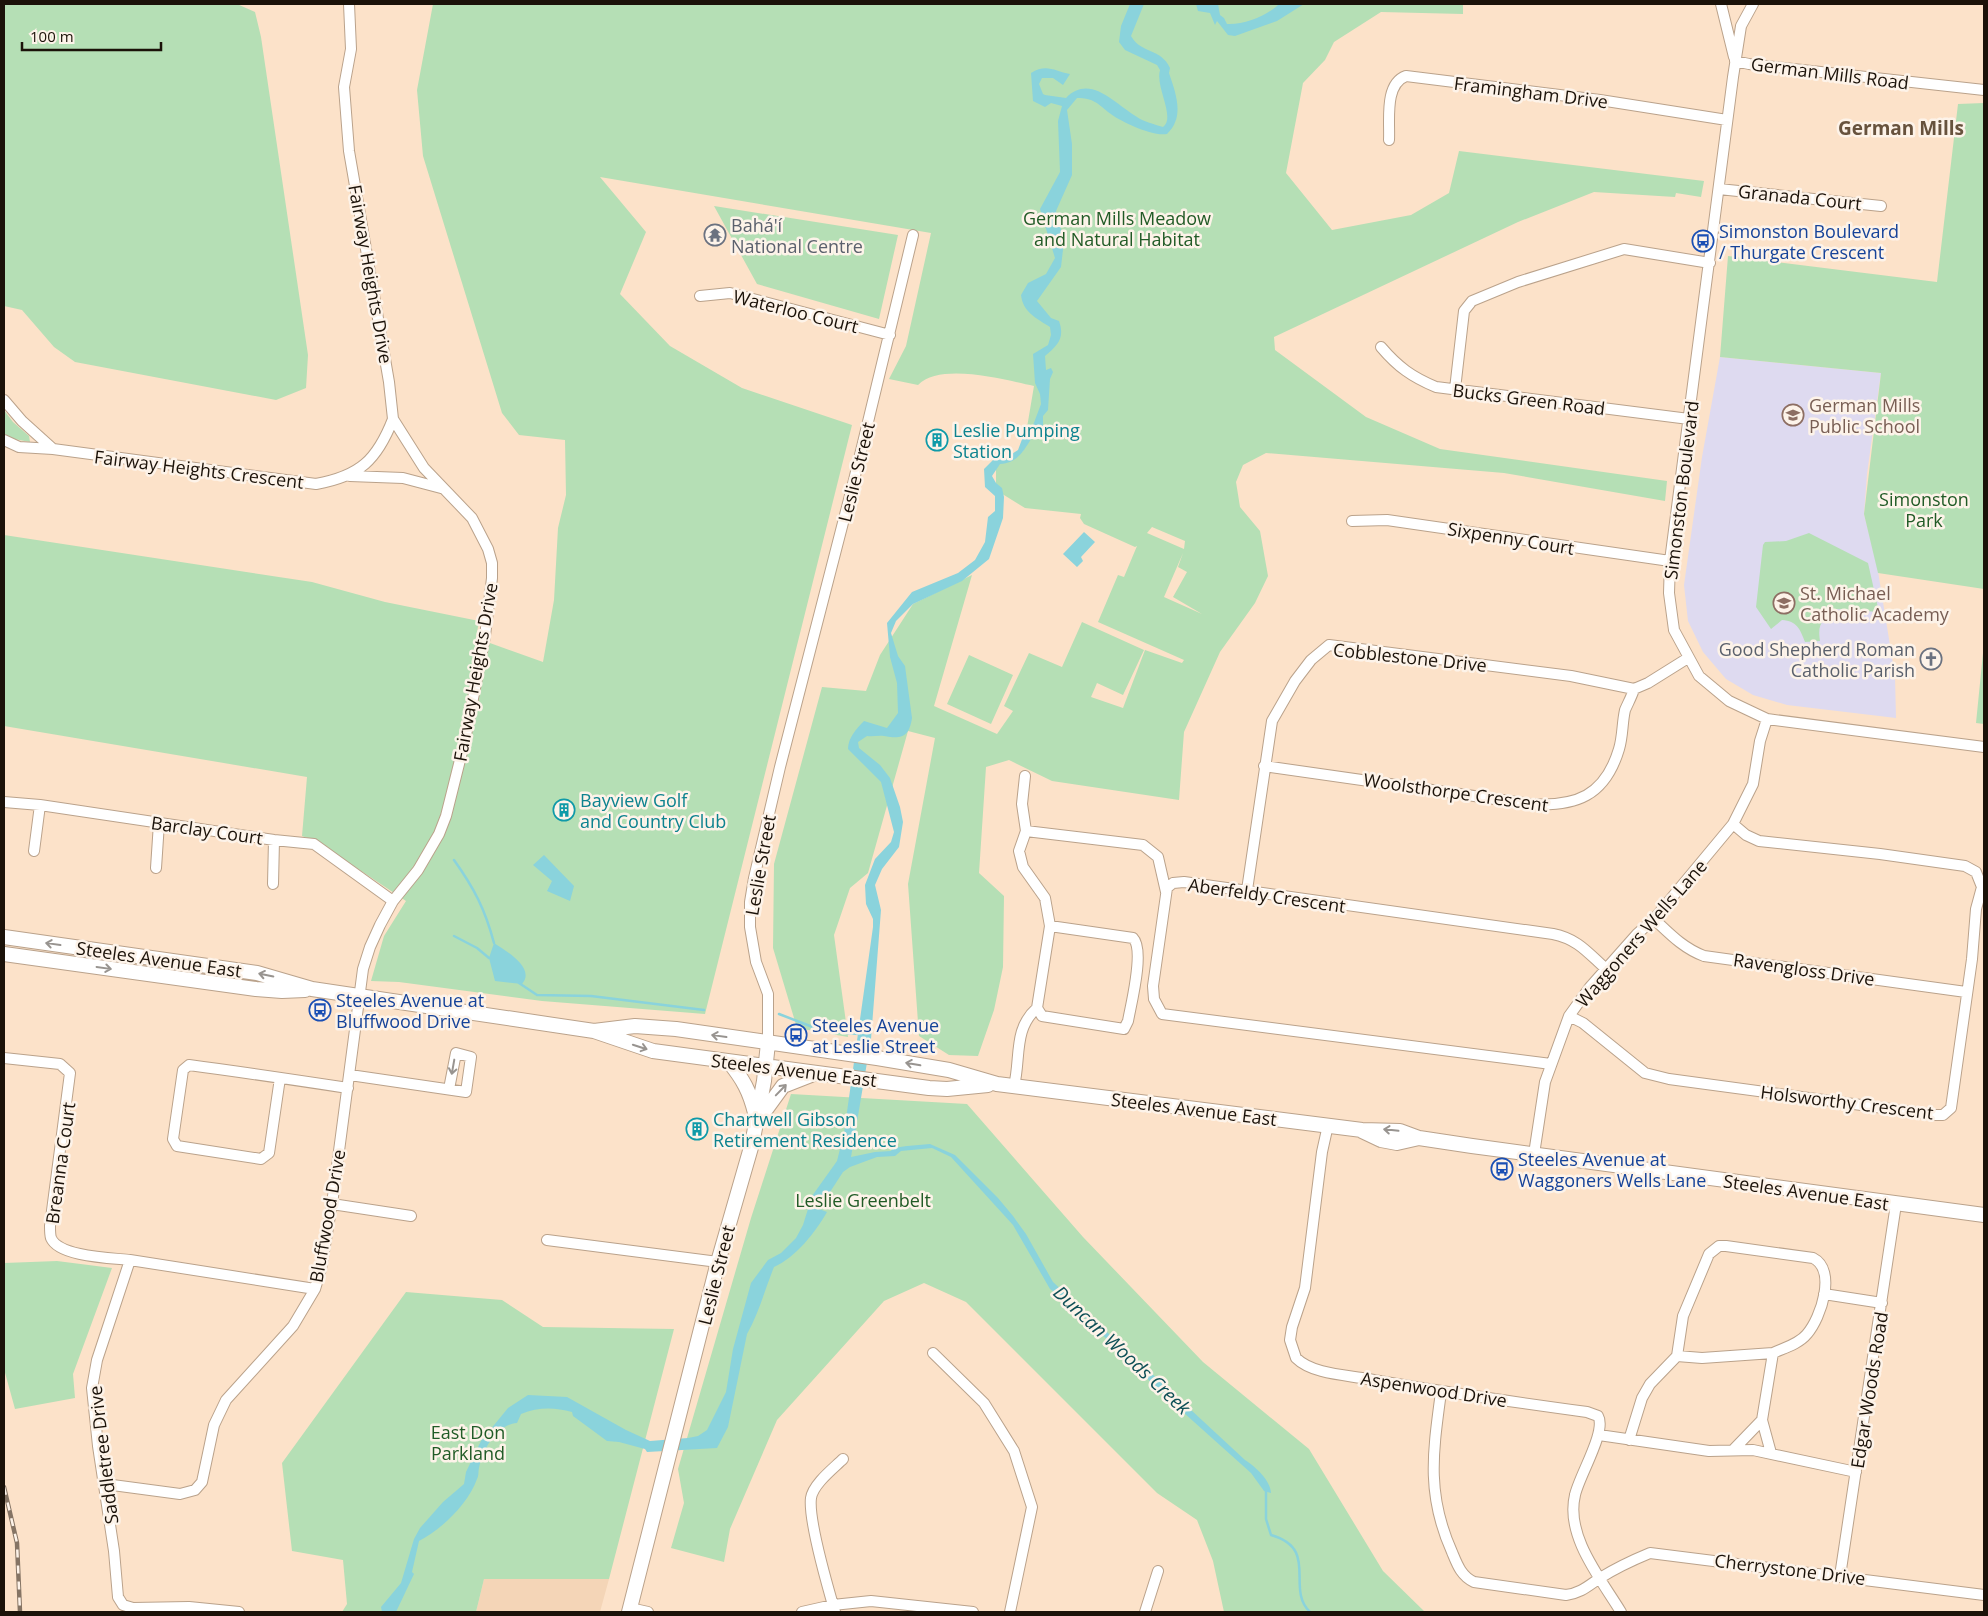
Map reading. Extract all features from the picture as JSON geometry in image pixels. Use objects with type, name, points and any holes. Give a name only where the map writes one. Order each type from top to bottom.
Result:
[{"type":"main road","name":"Steeles Avenue East","points":[[4,937],[257,973],[312,989],[594,1031],[653,1051],[834,1076],[947,1089],[997,1084]]},
{"type":"main road","name":"Steeles Avenue East","points":[[4,954],[256,989],[282,991],[312,989]]},
{"type":"main road","name":"Steeles Avenue East","points":[[594,1031],[636,1026],[652,1027],[877,1058],[949,1070],[997,1084],[1362,1130],[1381,1140],[1397,1142],[1419,1138],[1984,1215]]},
{"type":"main road","name":"Leslie Street","points":[[630,1610],[718,1262],[757,1121],[768,1043]]},
{"type":"main road","points":[[729,1062],[745,1081],[751,1093],[757,1121]]},
{"type":"main road","points":[[757,1121],[782,1086],[816,1073]]},
{"type":"street","name":"Fairway Heights Drive","points":[[349,4],[351,49],[344,87],[349,151],[388,373],[393,419],[424,468],[472,518],[488,548],[492,563],[485,636],[446,816],[439,834],[418,870],[393,901],[370,947],[363,970],[360,995]]},
{"type":"street","name":"German Mills Road","points":[[1721,4],[1735,61],[1984,90]]},
{"type":"street","name":"Simonston Boulevard","points":[[1752,4],[1741,26],[1735,61],[1670,561],[1669,593],[1674,630],[1699,676],[1728,701],[1767,719],[1984,746]]},
{"type":"street","name":"Framingham Drive","points":[[1389,140],[1394,87],[1399,79],[1406,76],[1600,100],[1727,120]]},
{"type":"street","name":"Granada Court","points":[[1719,188],[1880,206]]},
{"type":"street","name":"Leslie Street","points":[[768,1043],[768,994],[756,962],[750,927],[750,902],[780,767],[890,335],[913,235]]},
{"type":"street","points":[[1454,389],[1464,311],[1472,301],[1518,282],[1624,249],[1710,263]]},
{"type":"street","name":"Waterloo Court","points":[[700,296],[730,293],[890,335]]},
{"type":"street","name":"Bucks Green Road","points":[[1381,348],[1397,366],[1436,387],[1689,419]]},
{"type":"street","points":[[4,400],[22,421],[53,449]]},
{"type":"street","name":"Fairway Heights Crescent","points":[[345,477],[365,465],[374,456],[393,419]]},
{"type":"street","name":"Fairway Heights Crescent","points":[[4,440],[19,447],[53,449],[316,484],[345,477],[403,478],[445,489]]},
{"type":"street","name":"Sixpenny Court","points":[[1352,521],[1388,520],[1670,561]]},
{"type":"street","name":"Cobblestone Drive","points":[[1248,890],[1264,766],[1272,721],[1295,681],[1311,660],[1329,645],[1571,676],[1634,689]]},
{"type":"street","points":[[1634,689],[1648,683],[1688,658]]},
{"type":"street","name":"Woolsthorpe Crescent","points":[[1264,766],[1530,804],[1560,805],[1576,801],[1602,784],[1618,752],[1625,711],[1634,689]]},
{"type":"street","name":"Waggoners Wells Lane","points":[[1534,1154],[1542,1098],[1550,1064],[1569,1016],[1590,987],[1654,919],[1733,824],[1753,784],[1760,740],[1767,719]]},
{"type":"street","points":[[1024,776],[1022,804],[1026,831],[1019,851],[1023,867],[1045,898],[1050,926],[1038,1008],[1042,1016],[1049,1018],[1124,1029],[1128,1021],[1139,951],[1133,938],[1050,926]]},
{"type":"street","name":"Barclay Court","points":[[4,802],[40,805],[274,840],[314,844],[393,901]]},
{"type":"street","points":[[34,851],[40,805]]},
{"type":"street","points":[[156,868],[159,823]]},
{"type":"street","name":"Holsworthy Crescent","points":[[1569,1016],[1583,1023],[1645,1073],[1670,1079],[1935,1115],[1943,1114],[1951,1108],[1976,909],[1982,887],[1976,872],[1965,866],[1880,854],[1759,841],[1746,835],[1733,824]]},
{"type":"street","points":[[1026,831],[1143,845],[1158,857],[1166,892]]},
{"type":"street","points":[[273,884],[274,840]]},
{"type":"street","name":"Aberfeldy Crescent","points":[[1550,1064],[1162,1014],[1154,999],[1153,986],[1167,888],[1173,883],[1184,882],[1568,937],[1606,969]]},
{"type":"street","name":"Ravengloss Drive","points":[[1654,919],[1676,940],[1691,951],[1704,956],[1966,992]]},
{"type":"street","name":"Bluffwood Drive","points":[[105,1484],[180,1494],[195,1490],[202,1482],[214,1425],[226,1400],[293,1326],[315,1289],[332,1204],[360,995]]},
{"type":"street","points":[[1014,1086],[1022,1028],[1030,1014],[1038,1008]]},
{"type":"street","name":"Breanna Court","points":[[4,1058],[60,1064],[70,1073],[50,1226],[51,1239],[60,1247],[73,1253],[130,1260]]},
{"type":"street","points":[[280,1078],[269,1154],[261,1159],[177,1146],[173,1139],[183,1070],[189,1065],[280,1078],[348,1088]]},
{"type":"street","points":[[350,1075],[449,1089]]},
{"type":"street","name":"Aspenwood Drive","points":[[1328,1125],[1322,1152],[1304,1288],[1290,1340],[1296,1358],[1308,1367],[1441,1392],[1591,1413],[1600,1420],[1599,1436]]},
{"type":"street","points":[[332,1204],[411,1216]]},
{"type":"street","name":"Edgar Woods Road","points":[[1840,1576],[1896,1204]]},
{"type":"street","points":[[547,1240],[718,1262]]},
{"type":"street","points":[[1629,1440],[1642,1398],[1650,1384],[1677,1356],[1679,1329],[1687,1303],[1709,1254],[1719,1246],[1813,1258],[1820,1262],[1825,1272],[1824,1294],[1818,1318],[1806,1336],[1773,1353],[1702,1358],[1677,1356]]},
{"type":"street","points":[[130,1260],[315,1289]]},
{"type":"street","name":"Saddletree Drive","points":[[130,1260],[97,1360],[92,1388],[118,1597],[123,1605],[133,1608],[189,1607],[239,1612]]},
{"type":"street","points":[[1824,1294],[1882,1303]]},
{"type":"street","points":[[933,1353],[984,1403],[1014,1452],[1032,1507],[1010,1612]]},
{"type":"street","points":[[1771,1453],[1762,1420],[1773,1353]]},
{"type":"street","name":"Cherrystone Drive","points":[[1441,1392],[1432,1465],[1433,1488],[1443,1532],[1466,1578],[1474,1582],[1566,1595],[1583,1591],[1600,1578],[1650,1553],[1984,1595]]},
{"type":"street","points":[[1734,1449],[1762,1420]]},
{"type":"street","points":[[1622,1612],[1600,1578],[1577,1534],[1572,1510],[1578,1481],[1599,1436],[1708,1451],[1734,1449],[1771,1453],[1789,1460],[1856,1472]]},
{"type":"street","points":[[834,1609],[814,1525],[811,1496],[819,1484],[843,1459]]},
{"type":"street","points":[[1145,1612],[1158,1571]]},
{"type":"street","points":[[802,1612],[834,1609],[871,1601],[973,1612]]},
{"type":"street","points":[[630,1610],[648,1612]]},
{"type":"shaded area","points":[[1720,357],[1881,373],[1867,474],[1864,514],[1877,565],[1895,676],[1896,718],[1787,705],[1753,695],[1726,679],[1703,652],[1688,621],[1684,585],[1702,457]]},
{"type":"shaded area","points":[[484,1579],[609,1579],[600,1612],[476,1612]]},
{"type":"green space","points":[[4,4],[237,4],[255,12],[261,37],[308,355],[306,388],[276,400],[75,362],[54,347],[22,310],[4,306]]},
{"type":"green space","name":"German Mills Meadow and Natural Habitat","points":[[433,4],[1463,4],[1463,14],[1381,12],[1334,42],[1325,60],[1303,83],[1286,173],[1332,230],[1411,215],[1449,193],[1459,151],[1704,181],[1701,197],[1676,193],[1675,197],[1594,192],[1518,222],[1274,337],[1275,350],[1366,417],[1440,449],[1667,481],[1665,501],[1504,473],[1266,453],[1243,465],[1236,482],[1240,507],[1260,531],[1268,576],[1255,603],[1220,652],[1184,732],[1179,800],[1052,781],[1009,760],[986,767],[979,873],[1004,896],[1003,967],[994,1010],[978,1056],[949,1055],[919,1036],[908,884],[935,738],[908,731],[868,873],[850,888],[834,935],[848,1037],[797,1028],[773,948],[774,864],[822,687],[866,691],[880,655],[913,604],[972,575],[934,706],[997,734],[1013,711],[1004,706],[1029,653],[1062,667],[1082,622],[1144,650],[1123,695],[1097,683],[1091,697],[1123,708],[1145,650],[1182,663],[1184,660],[1098,622],[1118,575],[1124,577],[1137,546],[1135,547],[1084,524],[1080,518],[1081,514],[1025,508],[996,490],[996,465],[1023,451],[1034,386],[991,377],[957,374],[928,378],[918,385],[889,379],[906,346],[931,233],[600,177],[646,232],[620,294],[670,346],[742,388],[852,425],[705,1014],[542,1001],[399,982],[371,981],[384,936],[406,901],[318,842],[302,836],[307,777],[4,726],[4,535],[312,582],[385,602],[479,621],[476,638],[543,662],[554,600],[558,528],[566,495],[565,440],[519,435],[502,413],[423,156],[417,90]],"holes":[[[1152,527],[1185,541],[1184,549],[1147,533]],[[1183,553],[1178,567],[1187,572],[1173,597],[1202,614],[1164,597]]]},
{"type":"green space","name":"Simonston Park","points":[[1984,103],[1984,589],[1878,573],[1864,514],[1881,373],[1720,357],[1728,256],[1937,282],[1958,104]]},
{"type":"green space","points":[[714,206],[898,235],[879,319],[757,284]]},
{"type":"green space","points":[[4,410],[13,422],[29,436],[30,442],[14,439],[4,434]]},
{"type":"green space","points":[[1809,533],[1868,563],[1879,612],[1836,609],[1824,619],[1820,626],[1820,641],[1805,642],[1795,624],[1791,622],[1782,620],[1771,629],[1756,607],[1763,545],[1765,542],[1786,541]]},
{"type":"green space","points":[[1984,643],[1984,724],[1976,723]]},
{"type":"green space","points":[[969,655],[1013,675],[991,724],[947,704]]},
{"type":"green space","name":"Leslie Greenbelt","points":[[791,1094],[967,1104],[1083,1237],[1203,1362],[1309,1449],[1383,1571],[1425,1612],[1224,1612],[1213,1561],[1197,1520],[1157,1493],[966,1302],[924,1283],[884,1301],[777,1420],[730,1529],[724,1562],[671,1548],[684,1503],[678,1469],[751,1218]]},
{"type":"green space","points":[[57,1261],[112,1268],[73,1374],[75,1398],[15,1409],[4,1369],[4,1263]]},
{"type":"green space","name":"East Don Parkland","points":[[406,1292],[502,1300],[543,1327],[674,1329],[609,1579],[484,1579],[476,1612],[342,1612],[347,1604],[343,1560],[292,1551],[282,1463]]},
{"type":"water","points":[[1130,4],[1144,4],[1131,36],[1140,46],[1162,57],[1170,68],[1169,73],[1177,105],[1176,120],[1167,134],[1161,134],[1145,131],[1128,124],[1087,99],[1077,98],[1067,110],[1072,144],[1072,175],[1056,211],[1064,241],[1061,267],[1037,301],[1051,318],[1059,321],[1061,327],[1061,337],[1057,345],[1045,356],[1046,370],[1051,368],[1053,372],[1050,379],[1048,410],[1043,416],[1043,432],[1036,439],[1031,439],[1022,452],[1011,462],[1000,464],[992,476],[1002,488],[1004,497],[1003,518],[989,559],[962,581],[913,604],[896,621],[891,633],[898,656],[905,666],[912,718],[909,730],[900,737],[867,736],[858,742],[859,748],[880,765],[890,778],[903,822],[899,847],[882,869],[875,885],[881,910],[871,1039],[851,1157],[891,1151],[893,1148],[930,1144],[955,1155],[998,1198],[1013,1216],[1026,1234],[1053,1282],[1258,1470],[1268,1484],[1271,1493],[1264,1491],[1251,1473],[1164,1395],[1073,1306],[1050,1289],[1013,1225],[951,1157],[932,1148],[901,1151],[895,1156],[877,1157],[850,1167],[843,1172],[819,1209],[827,1212],[817,1228],[797,1251],[774,1267],[747,1334],[728,1427],[717,1448],[647,1452],[645,1449],[607,1441],[573,1416],[572,1412],[546,1408],[521,1414],[517,1423],[503,1428],[487,1446],[479,1468],[478,1477],[461,1506],[437,1530],[419,1541],[412,1572],[414,1574],[396,1612],[382,1612],[381,1607],[401,1583],[414,1539],[420,1528],[443,1502],[464,1484],[466,1472],[481,1441],[508,1408],[528,1395],[567,1397],[626,1430],[650,1441],[688,1438],[698,1436],[707,1430],[726,1392],[733,1349],[751,1283],[768,1260],[781,1253],[796,1238],[803,1225],[812,1196],[837,1161],[844,1133],[873,927],[873,919],[866,904],[865,885],[875,859],[891,842],[894,832],[881,782],[848,749],[849,741],[864,721],[887,728],[898,713],[897,683],[890,657],[887,623],[912,592],[958,573],[975,560],[985,542],[988,517],[995,511],[995,496],[985,487],[984,469],[997,456],[1004,459],[1018,450],[1024,434],[1032,428],[1041,404],[1040,394],[1035,383],[1033,354],[1048,345],[1051,335],[1050,327],[1027,310],[1021,295],[1028,283],[1046,274],[1055,258],[1040,209],[1060,172],[1058,121],[1062,106],[1051,103],[1045,107],[1033,101],[1031,73],[1046,68],[1070,74],[1063,85],[1053,78],[1042,78],[1039,84],[1045,95],[1066,98],[1075,91],[1093,90],[1102,93],[1143,120],[1163,127],[1166,123],[1166,109],[1159,77],[1160,70],[1157,65],[1125,50],[1119,42],[1121,26]]},
{"type":"water","points":[[1196,4],[1218,4],[1220,15],[1227,24],[1234,24],[1255,19],[1279,4],[1304,4],[1277,21],[1235,36],[1228,35],[1217,21],[1215,25],[1210,13],[1198,11]]},
{"type":"water","points":[[1084,532],[1095,542],[1081,557],[1083,561],[1077,567],[1063,554]]},
{"type":"water","points":[[544,855],[574,886],[570,901],[547,891],[552,881],[533,865]]},
{"type":"water","points":[[494,943],[518,960],[525,972],[522,984],[495,981],[489,958]]},
{"type":"waterway","points":[[454,860],[478,899],[494,943]]},
{"type":"waterway","points":[[454,936],[477,948],[489,958]]},
{"type":"waterway","points":[[519,983],[537,995],[591,996],[704,1010]]},
{"type":"waterway","points":[[779,1014],[823,1031],[859,1034]]},
{"type":"waterway","name":"Duncan Woods Creek","points":[[1266,1491],[1266,1519],[1271,1535],[1286,1541],[1294,1550],[1300,1570],[1300,1592],[1303,1602],[1310,1612]]},
{"type":"railway","points":[[4,1487],[17,1543],[20,1612]]},
{"type":"place","name":"Bahá'í National Centre","points":[[715,235]]},
{"type":"place","name":"Simonston Boulevard / Thurgate Crescent","points":[[1703,241]]},
{"type":"place","name":"German Mills Public School","points":[[1793,415]]},
{"type":"place","name":"Leslie Pumping Station","points":[[937,440]]},
{"type":"place","name":"St. Michael Catholic Academy","points":[[1784,603]]},
{"type":"place","name":"Good Shepherd Roman Catholic Parish","points":[[1931,659]]},
{"type":"place","name":"Bayview Golf and Country Club","points":[[564,810]]},
{"type":"place","name":"Steeles Avenue at Bluffwood Drive","points":[[320,1010]]},
{"type":"place","name":"Steeles Avenue at Leslie Street","points":[[796,1035]]},
{"type":"place","name":"Chartwell Gibson Retirement Residence","points":[[697,1129]]},
{"type":"place","name":"Steeles Avenue at Waggoners Wells Lane","points":[[1502,1169]]},
{"type":"district","name":"German Mills","points":[[1901,128]]}]
